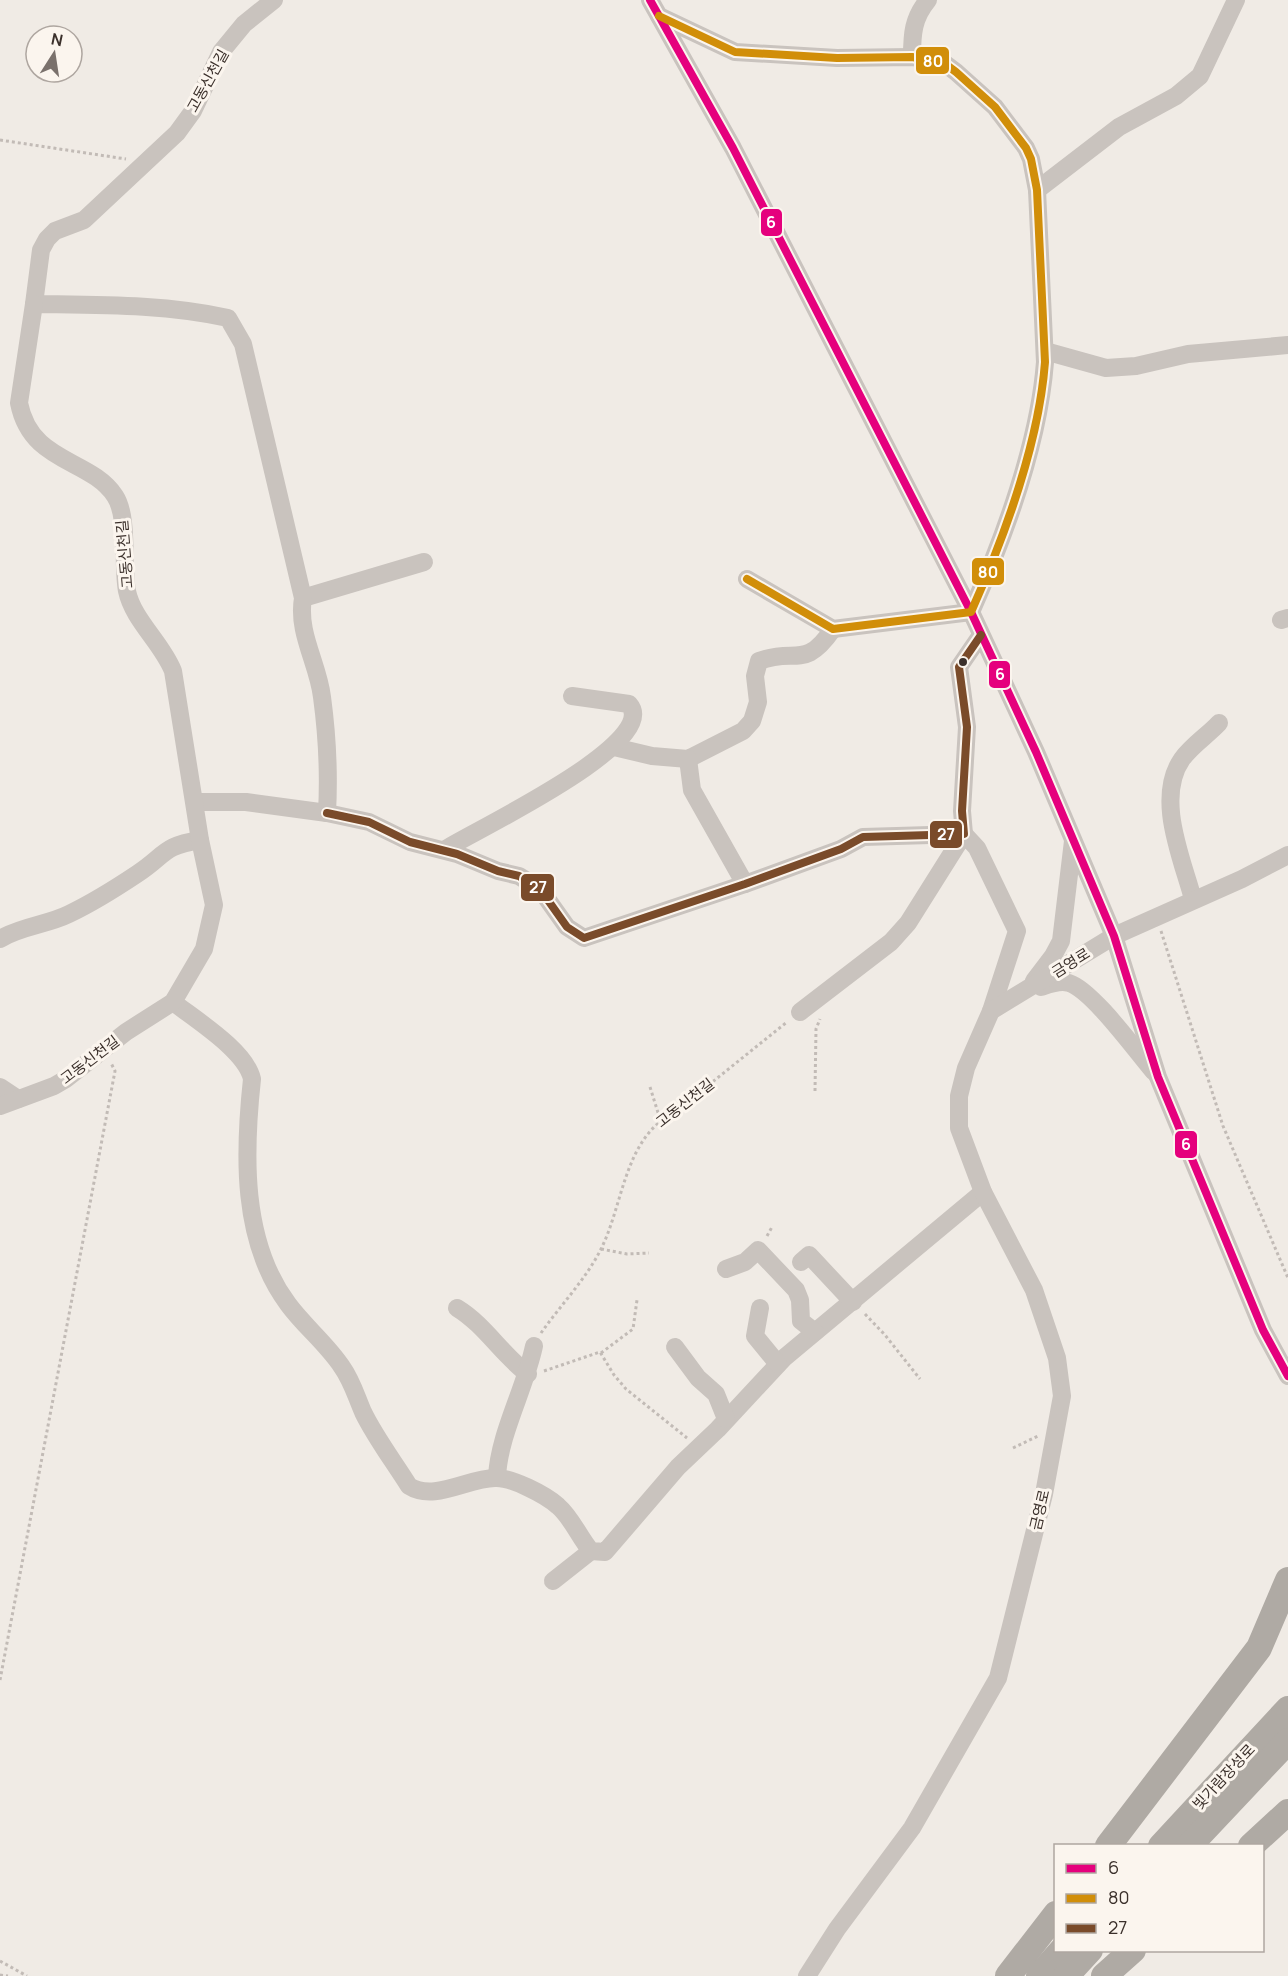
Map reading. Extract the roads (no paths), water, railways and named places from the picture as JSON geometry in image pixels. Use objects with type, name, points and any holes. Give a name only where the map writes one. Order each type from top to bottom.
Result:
[{"type":"highway","points":[[1259,1648],[1288,1580]]},
{"type":"highway","points":[[1109,1844],[1259,1648],[1288,1615]]},
{"type":"highway","name":"빛가람장성로","points":[[1162,1844],[1288,1709]]},
{"type":"highway","name":"빛가람장성로","points":[[1190,1844],[1288,1741]]},
{"type":"highway","points":[[1252,1844],[1288,1812]]},
{"type":"highway","points":[[1008,1976],[1054,1917]]},
{"type":"highway","points":[[1039,1976],[1060,1952]]},
{"type":"highway","points":[[1066,1976],[1088,1952]]},
{"type":"highway","points":[[1104,1976],[1131,1952]]},
{"type":"street","name":"고동신천길","points":[[0,1106],[54,1086],[173,1002],[204,949],[214,905],[200,840],[196,802],[173,670],[128,594],[121,509],[116,497],[106,484],[46,449],[22,416],[19,403],[41,250],[47,239],[56,231],[84,220],[177,133],[194,111],[221,52],[244,24],[274,0]]},
{"type":"street","points":[[912,57],[914,24],[917,14],[928,0]]},
{"type":"street","points":[[1037,190],[1119,128],[1176,96],[1200,76],[1236,0]]},
{"type":"street","points":[[655,8],[722,47],[746,54],[837,58],[912,57],[944,63],[995,107],[1026,147],[1037,190],[1045,351],[1043,389],[1033,439],[988,575],[971,612]]},
{"type":"street","points":[[655,8],[733,148],[971,612],[1036,752],[1114,936],[1158,1077],[1263,1330],[1288,1376]]},
{"type":"street","points":[[34,304],[127,305],[228,318],[243,344],[303,598],[300,613],[304,635],[315,662],[322,697],[327,813]]},
{"type":"street","points":[[1045,351],[1106,368],[1136,366],[1188,354],[1288,345]]},
{"type":"street","points":[[303,598],[424,562]]},
{"type":"street","points":[[747,579],[833,629],[971,612]]},
{"type":"street","points":[[614,747],[652,756],[688,759],[743,731],[752,721],[758,702],[755,676],[759,661],[812,654],[823,644],[833,629]]},
{"type":"street","points":[[800,1012],[897,936],[908,923],[964,834],[962,811],[967,727],[959,667],[981,635]]},
{"type":"street","points":[[444,850],[462,837],[561,786],[614,747],[633,716],[633,708],[626,702],[572,696]]},
{"type":"street","points":[[1193,899],[1174,828],[1172,792],[1178,766],[1184,757],[1220,723]]},
{"type":"street","points":[[688,759],[692,790],[745,884]]},
{"type":"street","points":[[196,802],[246,802],[327,813],[369,822],[410,842],[444,850],[519,876],[540,889],[567,927],[585,938],[745,884],[841,849],[863,837],[964,834]]},
{"type":"street","name":"금영로","points":[[807,1976],[837,1929],[912,1828],[998,1678],[1044,1494],[1062,1396],[1057,1358],[1034,1290],[984,1192],[959,1128],[959,1096],[966,1068],[991,1011],[1017,931],[976,848],[964,834]]},
{"type":"street","points":[[0,939],[12,932],[45,924],[70,914],[138,873],[166,849],[200,840]]},
{"type":"street","points":[[1025,991],[1053,956],[1060,941],[1065,918],[1073,841]]},
{"type":"street","name":"금영로","points":[[991,1011],[1114,936],[1242,879],[1288,855]]},
{"type":"street","points":[[1025,991],[1056,982],[1069,982],[1086,992],[1158,1077]]},
{"type":"street","points":[[173,1002],[241,1057],[250,1069],[252,1078],[246,1162],[248,1185],[267,1264],[287,1303],[340,1364],[354,1387],[364,1413],[409,1486],[416,1490],[430,1491],[497,1477],[544,1495],[560,1506],[591,1551]]},
{"type":"street","points":[[0,1087],[18,1099]]},
{"type":"street","points":[[553,1581],[591,1551],[606,1551],[645,1503],[778,1364],[984,1192]]},
{"type":"street","points":[[726,1269],[745,1263],[758,1250],[796,1290],[800,1300],[801,1321],[815,1332]]},
{"type":"street","points":[[801,1262],[808,1256],[853,1302]]},
{"type":"street","points":[[457,1308],[507,1352],[515,1365],[528,1374]]},
{"type":"street","points":[[760,1308],[747,1336],[778,1364]]},
{"type":"street","points":[[497,1477],[506,1433],[528,1374],[534,1346]]},
{"type":"street","points":[[675,1347],[698,1378],[716,1394],[726,1419]]}]
